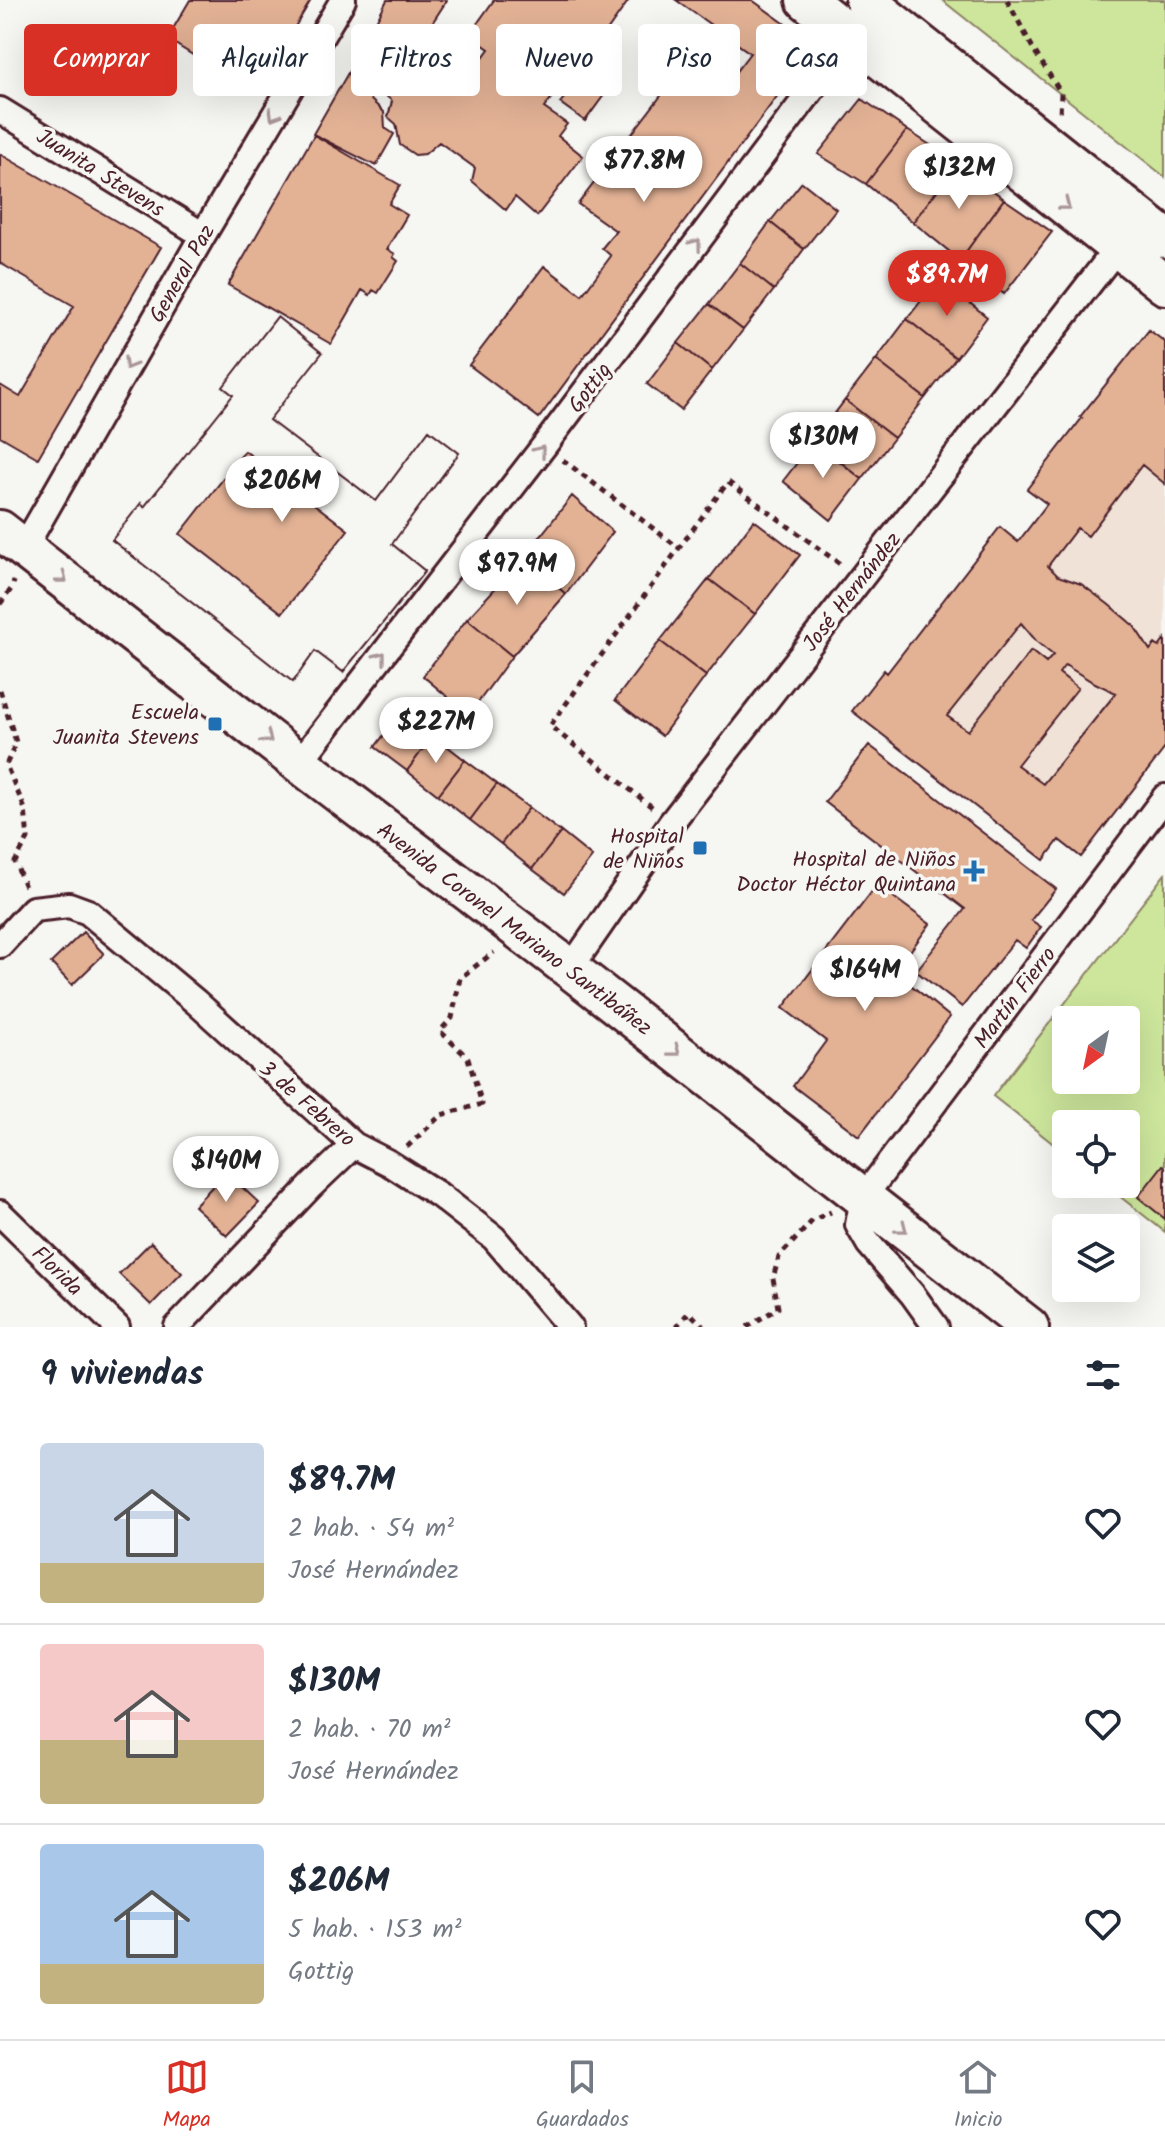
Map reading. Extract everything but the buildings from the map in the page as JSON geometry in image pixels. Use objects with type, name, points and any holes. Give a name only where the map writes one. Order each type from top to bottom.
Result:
[{"type":"main road","points":[[806,0],[864,14],[1058,152],[1141,235],[1165,285]]},
{"type":"main road","points":[[864,14],[1141,235]]},
{"type":"main road","name":"Avenida Coronel Mariano Santibáñez","points":[[12,539],[1029,1327]]},
{"type":"street","name":"General Paz","points":[[12,539],[203,235],[343,0]]},
{"type":"street","name":"Gottig","points":[[299,763],[544,446],[864,14]]},
{"type":"street","name":"Juanita Stevens","points":[[0,110],[203,235]]},
{"type":"street","name":"José Hernández","points":[[570,969],[671,823],[860,579],[1141,235]]},
{"type":"street","name":"Martín Fierro","points":[[863,1198],[1165,797]]},
{"type":"street","name":"3 de Febrero","points":[[0,945],[33,909],[69,905],[88,912],[196,1002],[354,1145],[439,1195],[494,1238],[570,1327]]},
{"type":"street","points":[[177,1327],[354,1145]]},
{"type":"street","points":[[863,1198],[858,1225],[863,1235],[936,1327]]},
{"type":"street","name":"Florida","points":[[0,1213],[117,1327]]},
{"type":"path","points":[[1007,0],[1061,93],[1058,152]]},
{"type":"path","points":[[544,446],[679,548]]},
{"type":"path","points":[[671,823],[550,726],[728,482],[860,579]]},
{"type":"path","points":[[0,604],[12,588]]},
{"type":"path","points":[[0,690],[16,742],[6,765],[25,809],[28,839],[15,862]]},
{"type":"path","points":[[389,1163],[441,1115],[482,1104],[468,1058],[440,1031],[452,1018],[460,978],[481,963]]},
{"type":"path","points":[[747,1327],[778,1308],[773,1278],[779,1257],[795,1238],[813,1220],[863,1198]]},
{"type":"path","points":[[676,1327],[689,1312],[704,1327]]},
{"type":"shaded area","points":[[1149,330],[1165,342],[1165,748],[1081,857],[1059,841],[1044,860],[852,711],[887,673],[1000,527],[1018,542],[1047,505],[1027,489]]},
{"type":"green space","points":[[942,0],[1165,0],[1165,177]]},
{"type":"green space","points":[[1165,874],[1165,1232],[1122,1198],[1140,1198],[1140,1110],[1052,1110],[1052,1143],[993,1096],[1052,1020],[1052,1094],[1140,1094],[1140,1006],[1063,1006]]},
{"type":"place","name":"Escuela Juanita Stevens","points":[[215,724]]},
{"type":"place","name":"Hospital de Niños","points":[[700,848]]},
{"type":"place","name":"Hospital de Niños Doctor Héctor Quintana","points":[[974,871]]}]
